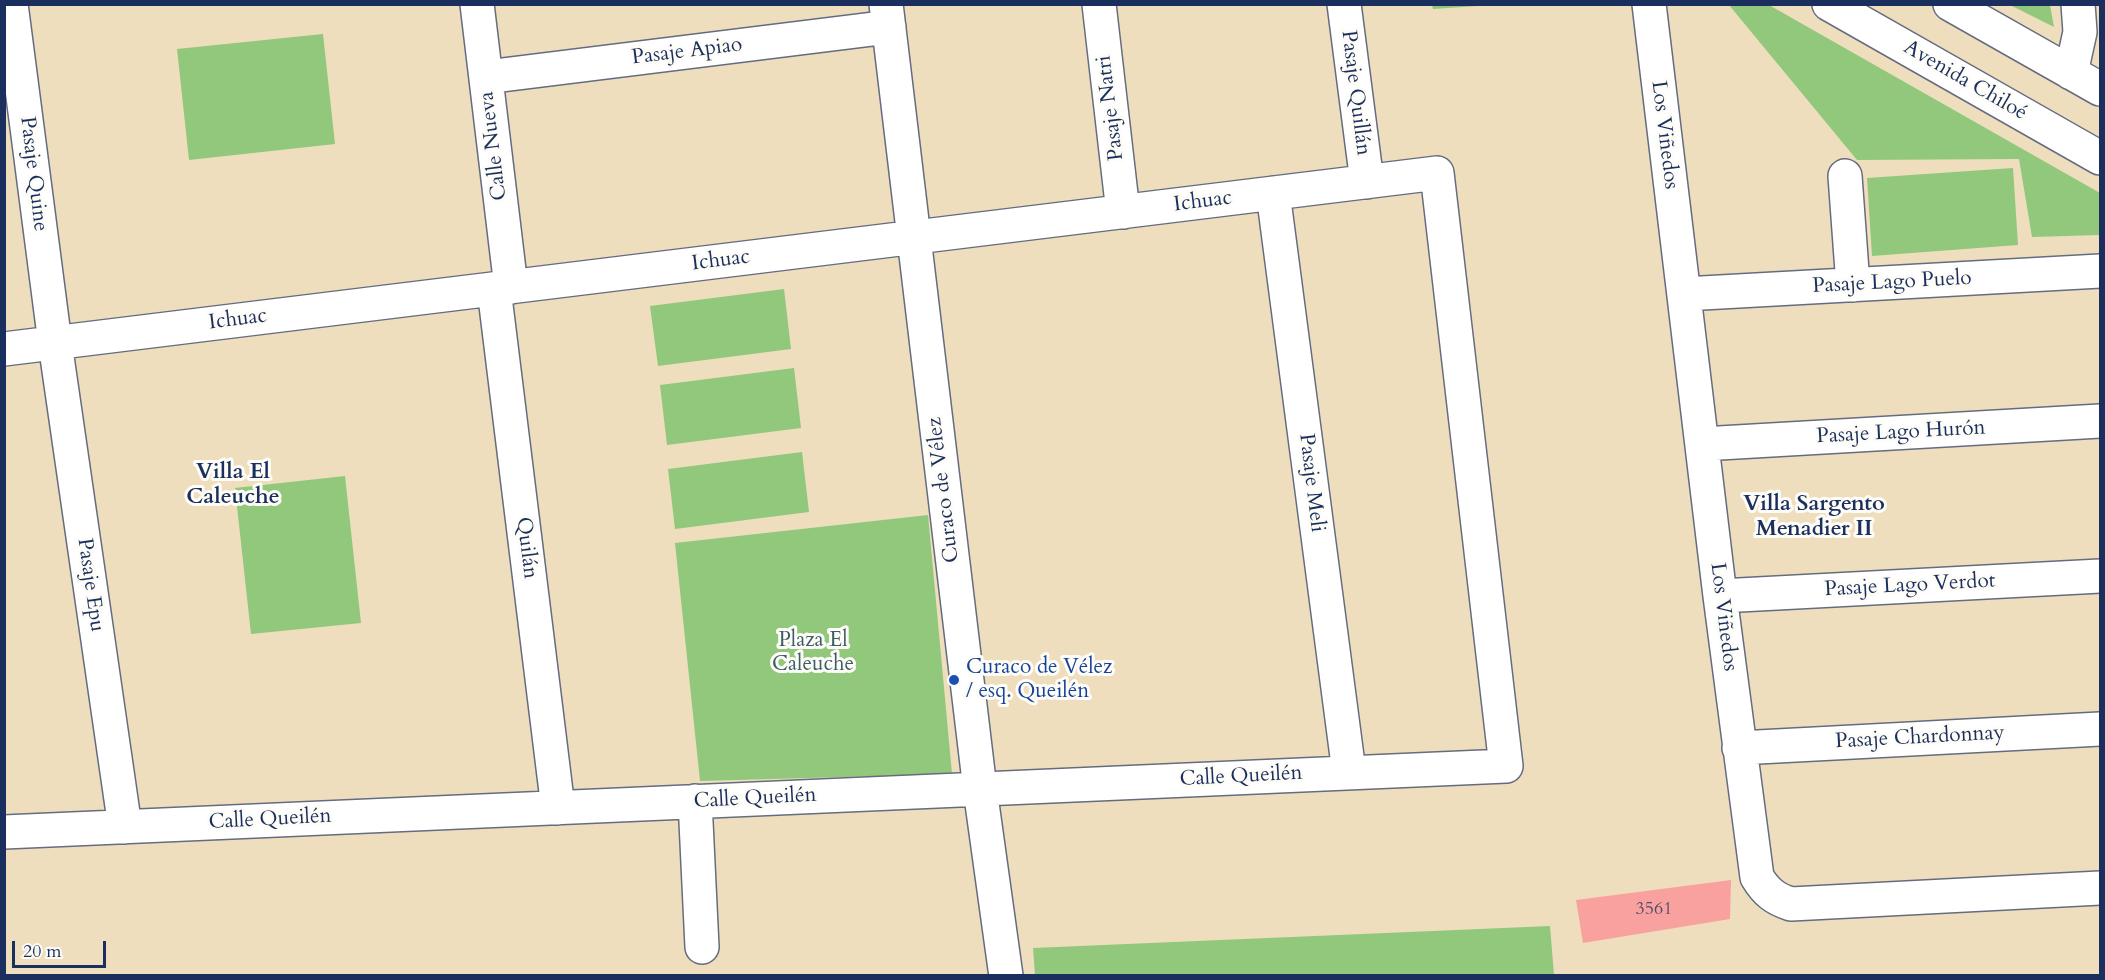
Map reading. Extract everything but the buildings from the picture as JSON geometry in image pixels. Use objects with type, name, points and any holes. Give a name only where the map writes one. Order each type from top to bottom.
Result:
[{"type":"street","name":"Pasaje Quine","points":[[10,4],[55,343]]},
{"type":"street","name":"Calle Nueva","points":[[477,4],[486,77],[503,288]]},
{"type":"street","name":"Pasaje Natri","points":[[1099,4],[1123,212]]},
{"type":"street","name":"Pasaje Quillán","points":[[1344,4],[1367,182]]},
{"type":"street","name":"Los Viñedos","points":[[1649,4],[1720,596],[1757,877],[1769,894],[1780,901],[1791,904],[2100,888]]},
{"type":"street","name":"Avenida Chiloé","points":[[1829,4],[2100,158]]},
{"type":"street","points":[[1950,4],[2100,89]]},
{"type":"street","points":[[2071,73],[2080,32],[2078,4]]},
{"type":"street","name":"Pasaje Apiao","points":[[486,77],[888,16]]},
{"type":"street","name":"Curaco de Vélez","points":[[888,16],[980,789],[1006,975]]},
{"type":"street","name":"Ichuac","points":[[4,349],[1437,174],[1506,765]]},
{"type":"street","points":[[1845,176],[1853,285]]},
{"type":"street","name":"Pasaje Meli","points":[[1273,194],[1349,772]]},
{"type":"street","name":"Pasaje Lago Puelo","points":[[1684,294],[2100,271]]},
{"type":"street","name":"Quilán","points":[[503,288],[558,808]]},
{"type":"street","name":"Pasaje Epu","points":[[55,343],[125,826]]},
{"type":"street","name":"Pasaje Lago Hurón","points":[[1702,444],[2100,422]]},
{"type":"street","name":"Pasaje Lago Verdot","points":[[1720,596],[2100,576]]},
{"type":"street","name":"Pasaje Chardonnay","points":[[1739,748],[2100,729]]},
{"type":"street","name":"Calle Queilén","points":[[4,832],[1506,765]]},
{"type":"street","points":[[695,801],[702,947]]},
{"type":"green space","points":[[1432,4],[1492,5],[1433,9]]},
{"type":"green space","points":[[1729,5],[1769,5],[2100,193],[2100,235],[2032,237],[2019,159],[1857,160]]},
{"type":"green space","points":[[2010,5],[2050,5],[2054,27]]},
{"type":"green space","points":[[323,34],[335,144],[189,160],[177,49]]},
{"type":"green space","points":[[2013,168],[2018,245],[1872,256],[1867,178]]},
{"type":"green space","points":[[784,289],[791,349],[658,366],[650,306]]},
{"type":"green space","points":[[794,368],[801,428],[667,445],[660,385]]},
{"type":"green space","points":[[802,452],[809,512],[675,529],[668,469]]},
{"type":"green space","points":[[345,476],[361,623],[251,634],[235,488]]},
{"type":"green space","name":"Plaza El Caleuche","points":[[928,515],[952,774],[700,781],[675,543]]},
{"type":"green space","points":[[1550,926],[1554,975],[1035,975],[1033,948]]},
{"type":"place","name":"Curaco de Vélez / esq. Queilén","points":[[954,680]]},
{"type":"district","name":"Villa El Caleuche","points":[[233,486]]},
{"type":"district","name":"Villa Sargento Menadier II","points":[[1814,518]]}]
